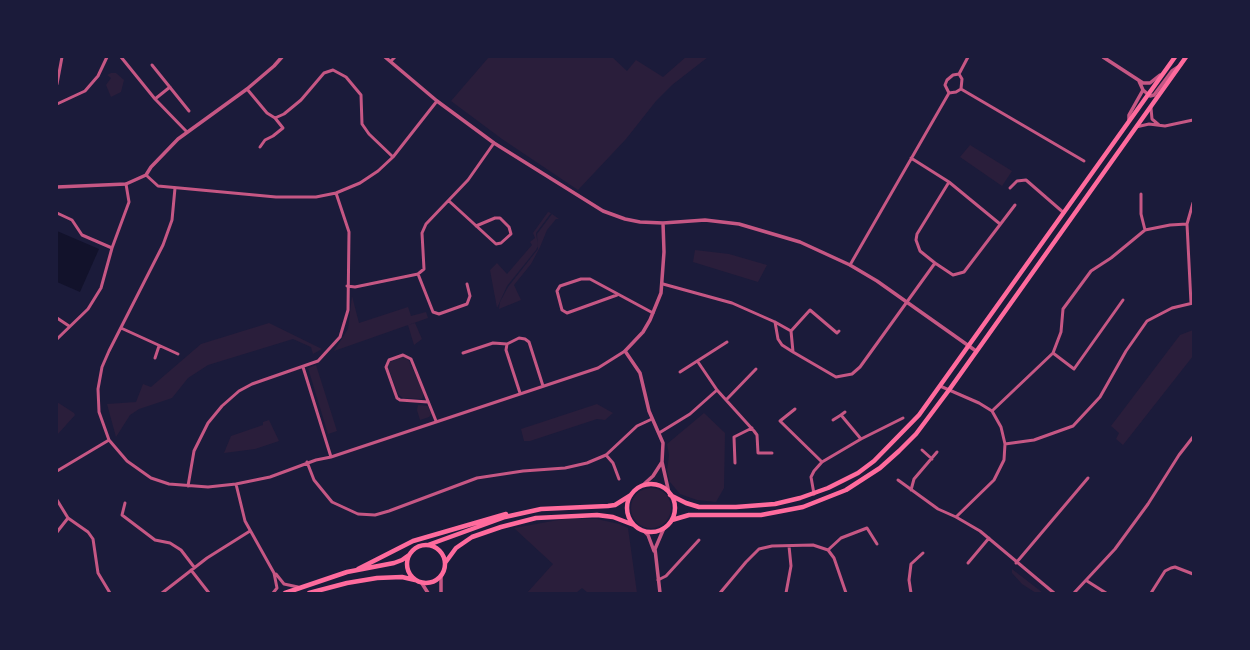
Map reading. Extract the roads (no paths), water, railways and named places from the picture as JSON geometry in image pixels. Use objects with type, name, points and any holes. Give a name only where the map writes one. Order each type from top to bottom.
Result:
[{"type":"main road","points":[[358,569],[413,541],[494,516],[541,509],[608,506],[619,503],[644,485],[659,486],[670,494],[692,505],[736,507],[775,504],[814,494],[843,481],[874,461],[911,425],[1175,57]]},
{"type":"main road","points":[[309,593],[347,582],[377,578],[402,578],[432,582],[441,575],[445,563],[456,548],[472,537],[526,520],[546,517],[597,515],[613,516],[634,524],[644,531],[654,532],[664,528],[672,520],[689,515],[732,516],[776,513],[818,502],[846,490],[880,468],[916,434],[949,390],[1186,57]]},
{"type":"main road","points":[[670,494],[675,506],[672,520]]},
{"type":"main road","points":[[631,495],[628,510],[634,524]]},
{"type":"main road","points":[[285,593],[298,587],[358,569],[394,563],[402,560],[419,546],[428,545],[490,522],[541,509]]},
{"type":"main road","points":[[428,545],[438,549],[444,558],[445,563]]},
{"type":"main road","points":[[409,554],[407,566],[412,577],[419,581]]},
{"type":"street","points":[[57,84],[62,57]]},
{"type":"street","points":[[57,104],[86,91],[98,76],[107,57]]},
{"type":"street","points":[[121,57],[155,99],[187,132]]},
{"type":"street","points":[[57,187],[126,184],[146,175],[151,167],[187,132],[247,90],[282,57]]},
{"type":"street","points":[[385,57],[437,101],[494,143],[603,211],[625,219],[663,223],[705,220],[753,227],[800,242],[850,265],[908,302],[976,351]]},
{"type":"street","points":[[391,61],[395,57]]},
{"type":"street","points":[[959,74],[968,57]]},
{"type":"street","points":[[1103,57],[1146,84],[1153,82],[1169,65]]},
{"type":"street","points":[[152,65],[189,111]]},
{"type":"street","points":[[1139,81],[1148,95],[1152,96],[1172,71],[1178,68]]},
{"type":"street","points":[[275,118],[284,114],[301,100],[324,73],[333,70],[346,77],[361,95],[362,124],[369,134],[393,157]]},
{"type":"street","points":[[959,74],[962,79],[961,89]]},
{"type":"street","points":[[949,94],[945,85],[947,80],[953,75],[959,74]]},
{"type":"street","points":[[155,99],[170,87]]},
{"type":"street","points":[[850,265],[949,94],[961,89]]},
{"type":"street","points":[[961,89],[1084,161]]},
{"type":"street","points":[[247,90],[267,113],[275,118],[283,128],[265,140],[260,147]]},
{"type":"street","points":[[1129,120],[1129,115],[1144,90]]},
{"type":"street","points":[[146,175],[158,186],[175,188],[276,197],[316,197],[336,193],[360,183],[378,171],[393,157],[437,101]]},
{"type":"street","points":[[1151,106],[1152,119],[1161,126]]},
{"type":"street","points":[[1136,127],[1150,124],[1161,126],[1193,120]]},
{"type":"street","points":[[347,286],[355,287],[418,274],[424,269],[422,233],[426,224],[468,180],[494,143]]},
{"type":"street","points":[[911,158],[949,182],[1000,224]]},
{"type":"street","points":[[1010,188],[1017,180],[1026,180],[1064,213]]},
{"type":"street","points":[[949,182],[917,234],[916,240],[920,251],[953,275],[964,272],[1016,205]]},
{"type":"street","points":[[57,339],[88,309],[102,288],[112,248],[129,202],[126,184]]},
{"type":"street","points":[[175,188],[172,220],[163,245],[102,367],[98,389],[99,412],[109,440],[122,456],[142,473],[169,484],[188,486],[208,487],[236,484],[270,477],[307,462],[331,457],[598,368],[625,351],[643,332],[654,313],[662,284],[664,252],[663,223]]},
{"type":"street","points":[[188,486],[194,451],[208,423],[222,406],[239,391],[252,384],[318,361],[340,337],[348,310],[347,286],[349,232],[336,193]]},
{"type":"street","points":[[1141,194],[1141,214],[1145,230]]},
{"type":"street","points":[[449,201],[476,226],[496,244],[501,243],[511,234],[509,227],[500,218],[495,218],[476,226]]},
{"type":"street","points":[[1005,444],[1034,440],[1073,426],[1100,396],[1126,351],[1147,321],[1172,308],[1192,303],[1187,224],[1193,203]]},
{"type":"street","points":[[57,213],[72,220],[82,235],[112,248]]},
{"type":"street","points":[[992,411],[1053,353],[1060,332],[1063,309],[1090,271],[1111,258],[1145,230],[1187,224]]},
{"type":"street","points":[[775,322],[778,339],[782,345],[836,377],[852,374],[860,367],[935,263]]},
{"type":"street","points":[[418,274],[433,312],[439,314],[467,304],[470,296],[467,284]]},
{"type":"street","points":[[617,295],[567,313],[562,310],[557,291],[560,286],[586,278],[654,313]]},
{"type":"street","points":[[662,284],[732,303],[775,322],[791,331]]},
{"type":"street","points":[[1053,353],[1074,369],[1123,300]]},
{"type":"street","points":[[793,352],[791,331],[810,310],[837,333],[839,331]]},
{"type":"street","points":[[57,318],[69,326]]},
{"type":"street","points":[[121,328],[178,354]]},
{"type":"street","points":[[463,353],[493,342],[507,344],[519,338],[525,339],[529,342],[543,386]]},
{"type":"street","points":[[680,372],[698,362],[727,342]]},
{"type":"street","points":[[507,344],[506,350],[520,393]]},
{"type":"street","points":[[155,358],[159,346]]},
{"type":"street","points":[[625,351],[640,373],[652,419],[663,443],[662,462],[670,494]]},
{"type":"street","points":[[428,402],[400,400],[397,398],[386,367],[389,360],[403,355],[411,359],[436,421]]},
{"type":"street","points":[[698,362],[717,390],[752,428],[756,435],[758,453],[772,453]]},
{"type":"street","points":[[303,367],[331,457]]},
{"type":"street","points":[[726,400],[756,369]]},
{"type":"street","points":[[940,386],[979,403],[992,411],[1001,427],[1005,444],[1004,460],[994,480],[956,516]]},
{"type":"street","points":[[659,433],[690,414],[717,390]]},
{"type":"street","points":[[794,409],[780,422],[822,462]]},
{"type":"street","points":[[833,420],[845,412]]},
{"type":"street","points":[[840,415],[861,439]]},
{"type":"street","points":[[814,494],[811,477],[814,470],[822,462],[861,439],[903,418]]},
{"type":"street","points":[[307,462],[314,480],[332,502],[350,512],[368,515],[389,511],[477,478],[497,474],[576,466],[606,455],[637,426],[652,419]]},
{"type":"street","points":[[735,463],[734,437],[752,428]]},
{"type":"street","points":[[1074,593],[1087,581],[1115,549],[1143,511],[1179,455],[1193,437]]},
{"type":"street","points":[[57,471],[109,440]]},
{"type":"street","points":[[922,450],[932,458]]},
{"type":"street","points":[[911,490],[914,479],[937,452]]},
{"type":"street","points":[[606,455],[613,463],[619,479]]},
{"type":"street","points":[[644,485],[650,480],[662,462]]},
{"type":"street","points":[[1016,562],[1088,478]]},
{"type":"street","points":[[898,480],[938,509],[956,516],[972,525],[1054,593]]},
{"type":"street","points":[[236,484],[242,511],[250,531],[274,573],[284,584],[298,587]]},
{"type":"street","points":[[57,500],[68,518],[88,532],[92,539],[98,573],[110,593]]},
{"type":"street","points":[[125,503],[122,515],[155,540],[170,543],[181,550],[209,593]]},
{"type":"street","points":[[57,532],[68,518]]},
{"type":"street","points":[[655,554],[657,540],[664,528]]},
{"type":"street","points":[[828,550],[841,538],[867,528],[877,544]]},
{"type":"street","points":[[162,593],[223,547],[250,531]]},
{"type":"street","points":[[644,531],[648,535],[655,554],[660,593]]},
{"type":"street","points":[[968,562],[989,538]]},
{"type":"street","points":[[658,580],[666,576],[699,540]]},
{"type":"street","points":[[720,593],[759,549],[772,546],[813,545],[828,550],[834,558],[846,593]]},
{"type":"street","points":[[786,593],[792,566],[790,546]]},
{"type":"street","points":[[912,593],[909,580],[911,564],[923,553]]},
{"type":"street","points":[[1151,593],[1165,571],[1171,568],[1175,567],[1193,574]]},
{"type":"street","points":[[273,593],[278,588],[274,573]]},
{"type":"street","points":[[441,575],[441,593]]},
{"type":"street","points":[[419,581],[428,593]]},
{"type":"street","points":[[1087,581],[1106,593]]}]
